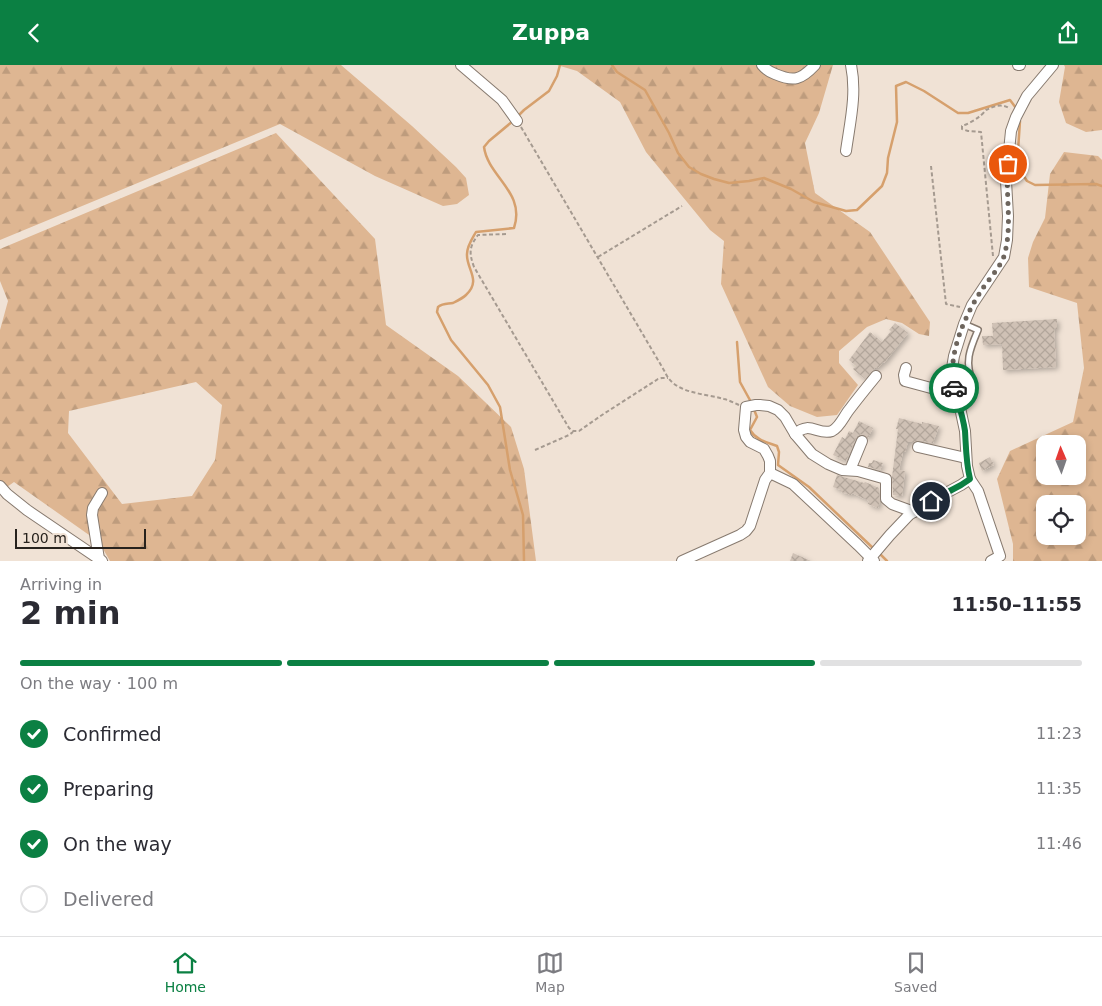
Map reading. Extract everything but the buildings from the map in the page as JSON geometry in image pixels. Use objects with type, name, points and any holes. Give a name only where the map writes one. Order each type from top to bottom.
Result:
[{"type":"street","points":[[461,65],[502,100],[516,120]]},
{"type":"street","points":[[762,65],[772,73],[788,79],[800,77],[815,65]]},
{"type":"street","points":[[846,151],[854,99],[854,77],[851,65]]},
{"type":"street","points":[[998,559],[978,491],[970,479],[966,457],[965,431],[952,378],[952,369],[968,313],[1004,257],[1008,216],[1006,181],[1011,131],[1027,96],[1053,65]]},
{"type":"street","points":[[906,368],[905,381],[956,395]]},
{"type":"street","points":[[796,434],[805,428],[828,432],[838,427],[876,376]]},
{"type":"street","points":[[682,561],[740,535],[750,526],[765,480],[770,473],[770,461],[764,449],[750,442],[744,430],[751,406],[769,406],[778,411],[785,417],[812,454],[828,464],[842,470],[850,470],[886,479],[886,499],[892,504],[914,512]]},
{"type":"street","points":[[850,470],[862,441]]},
{"type":"street","points":[[918,447],[966,457]]},
{"type":"street","points":[[770,473],[793,484],[858,545],[873,556],[909,515],[970,479]]},
{"type":"street","points":[[0,485],[7,494],[27,510],[100,560]]},
{"type":"street","points":[[100,560],[92,515],[93,508],[102,493]]},
{"type":"lane","points":[[964,324],[978,330],[971,348],[968,366],[973,382]]},
{"type":"path","points":[[998,266],[994,261],[981,132],[968,131],[962,129],[962,126],[967,125],[986,110],[1002,105],[1007,106],[1016,117]]},
{"type":"path","points":[[516,120],[668,378],[683,389],[751,406]]},
{"type":"path","points":[[931,166],[946,304],[960,307],[968,313]]},
{"type":"path","points":[[598,257],[682,206]]},
{"type":"path","points":[[506,234],[478,235],[470,251],[471,259],[569,428],[574,431],[580,431],[658,379],[668,378]]},
{"type":"path","points":[[535,450],[574,431]]},
{"type":"green space","points":[[0,65],[341,65],[456,167],[466,178],[469,195],[457,204],[443,206],[375,176],[280,124],[0,240]]},
{"type":"green space","points":[[557,65],[833,65],[819,113],[805,143],[815,193],[870,232],[930,322],[929,336],[919,334],[902,323],[886,319],[867,327],[839,351],[839,363],[858,385],[837,415],[817,417],[790,406],[768,387],[721,284],[724,241],[710,230],[646,152],[620,102],[577,71]]},
{"type":"green space","points":[[1064,65],[1102,65],[1102,130],[1086,132],[1066,123],[1059,102]]},
{"type":"green space","points":[[276,133],[375,239],[386,325],[458,376],[511,427],[524,469],[536,561],[110,561],[99,542],[14,482],[0,492],[0,330],[8,301],[0,281],[0,249]],"holes":[[[196,382],[222,405],[215,460],[192,496],[122,504],[68,433],[69,411]]]},
{"type":"green space","points":[[1064,152],[1098,156],[1102,160],[1102,561],[1013,561],[1013,544],[997,479],[1010,451],[1036,439],[1036,485],[1086,485],[1086,435],[1045,435],[1073,422],[1084,368],[1077,303],[1029,287],[1028,258],[1033,242],[1045,218],[1050,174]]},
{"type":"waterway","points":[[518,116],[549,91],[557,76],[560,65]]},
{"type":"waterway","points":[[612,65],[617,72],[645,90],[678,153],[689,167],[701,174],[729,183],[764,178],[791,189],[814,202],[846,211],[857,210],[882,186],[887,173],[888,158],[897,122],[896,86],[906,82],[958,113],[968,113],[1010,100],[1016,108]]},
{"type":"waterway","points":[[513,121],[484,147],[487,158],[511,194],[515,204],[514,228],[476,232],[467,251],[467,259],[473,279],[471,290],[453,303],[438,307],[437,312],[451,340],[488,385],[500,407],[510,470],[523,515],[524,561]]},
{"type":"waterway","points":[[1020,121],[1017,166],[1027,181],[1035,185],[1096,184],[1102,186]]},
{"type":"waterway","points":[[737,342],[740,382],[751,402]]},
{"type":"waterway","points":[[753,407],[757,417],[750,430],[758,438],[777,446],[779,452],[778,465],[809,487],[874,549]]},
{"type":"waterway","points":[[878,552],[887,561]]},
{"type":"way so far","points":[[954,388],[952,369],[964,324],[972,305],[1004,257],[1007,240],[1006,181],[1008,164]]},
{"type":"route","points":[[931,501],[970,479],[967,466],[965,431],[954,388]]}]
